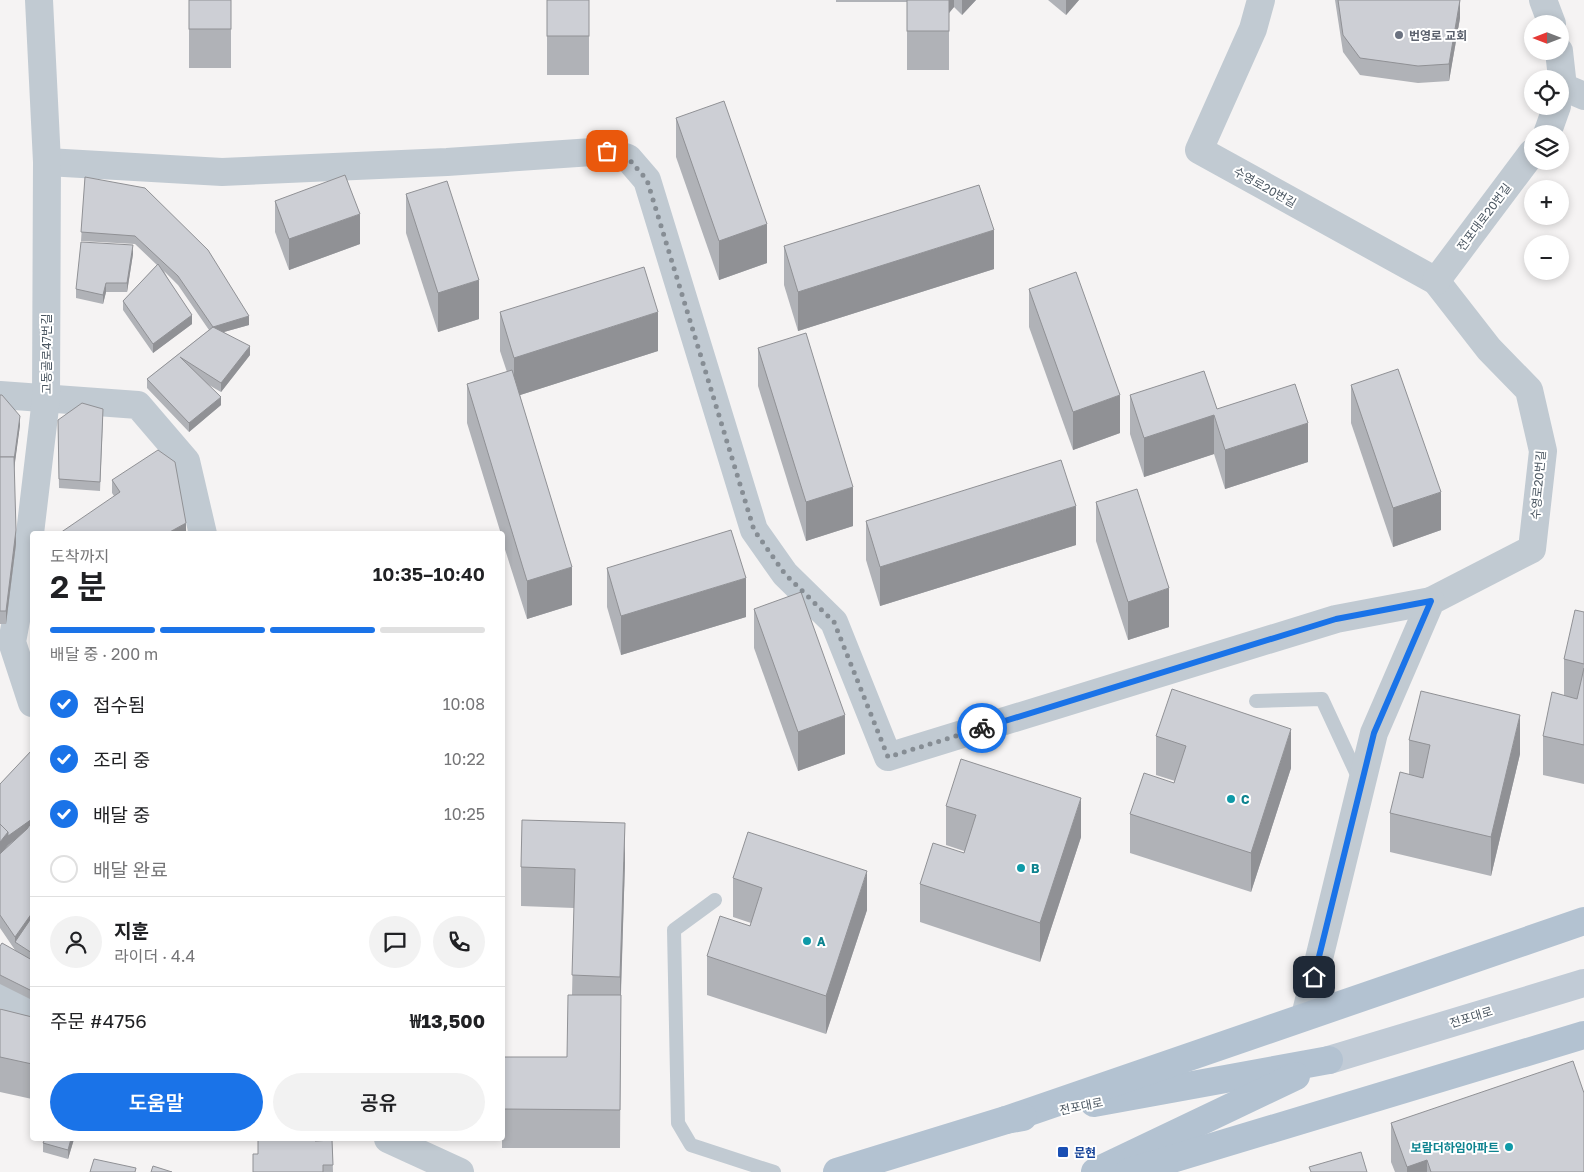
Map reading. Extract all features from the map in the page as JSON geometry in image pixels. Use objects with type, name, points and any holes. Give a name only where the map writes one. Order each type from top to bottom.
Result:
[{"type":"main road","points":[[1006,1120],[1584,921]]},
{"type":"main road","name":"전포대로","points":[[837,1172],[1006,1120],[1329,1060],[1584,983]]},
{"type":"main road","points":[[1129,1172],[1584,1035]]},
{"type":"main road","name":"전포대로","points":[[1095,1172],[1329,1060]]},
{"type":"street","name":"고동골로47번길","points":[[30,531],[46,399],[46,162],[39,0]]},
{"type":"street","name":"수영로20번길","points":[[1261,0],[1253,28],[1199,150],[1436,281],[1489,349],[1529,390],[1543,451],[1532,549],[1431,601]]},
{"type":"street","points":[[1544,0],[1549,15]]},
{"type":"street","points":[[46,162],[222,172],[447,162],[607,151],[628,158],[647,180],[754,530],[785,574],[834,622],[888,757],[1336,619],[1431,601]]},
{"type":"street","name":"전포대로20번길","points":[[1436,281],[1524,164]]},
{"type":"street","points":[[0,395],[138,406],[186,461],[202,531]]},
{"type":"street","name":"고동골로47번길","points":[[30,533],[26,567],[12,642],[30,697]]},
{"type":"street","points":[[1305,1016],[1374,733],[1431,601]]},
{"type":"street","points":[[0,993],[30,1006]]},
{"type":"street","points":[[392,1141],[460,1172]]},
{"type":"lane","points":[[1256,702],[1322,699],[1362,785]]},
{"type":"lane","points":[[715,900],[674,930],[678,1123],[690,1144],[774,1172]]},
{"type":"building","points":[[189,0],[231,0],[231,29],[189,29]]},
{"type":"building","points":[[547,0],[589,0],[589,36],[547,36]]},
{"type":"building","points":[[907,0],[949,0],[949,31],[907,31]]},
{"type":"building","name":"번영로 교회","points":[[1338,0],[1460,0],[1449,64],[1418,66],[1360,58],[1343,35]]},
{"type":"building","points":[[724,101],[767,224],[719,241],[676,118]]},
{"type":"building","points":[[345,175],[360,214],[289,239],[275,201]]},
{"type":"building","points":[[85,177],[145,188],[208,250],[249,316],[213,327],[178,276],[135,236],[81,232]]},
{"type":"building","points":[[447,181],[479,280],[438,293],[406,194]]},
{"type":"building","points":[[979,185],[994,230],[798,292],[784,246]]},
{"type":"building","points":[[81,242],[133,245],[127,283],[106,283],[103,295],[76,289]]},
{"type":"building","points":[[158,264],[192,315],[153,344],[123,301]]},
{"type":"building","points":[[644,267],[658,312],[514,358],[500,312]]},
{"type":"building","points":[[1076,272],[1120,395],[1073,412],[1029,289]]},
{"type":"building","points":[[213,327],[250,346],[221,383],[180,357],[221,397],[189,423],[147,379]]},
{"type":"building","points":[[806,333],[853,487],[806,502],[758,348]]},
{"type":"building","points":[[1398,369],[1441,492],[1393,508],[1351,385]]},
{"type":"building","points":[[512,370],[572,567],[527,581],[467,384]]},
{"type":"building","points":[[1204,371],[1217,409],[1295,384],[1308,423],[1225,450],[1214,415],[1144,438],[1130,395]]},
{"type":"building","points":[[0,395],[20,416],[14,460],[14,457],[0,457]]},
{"type":"building","points":[[82,403],[103,409],[100,482],[59,479],[58,420]]},
{"type":"building","points":[[158,450],[175,462],[186,523],[171,531],[63,531],[120,492],[112,480]]},
{"type":"building","points":[[0,457],[14,457],[16,530],[6,611],[0,611]]},
{"type":"building","points":[[1061,460],[1076,506],[880,567],[866,521]]},
{"type":"building","points":[[1137,489],[1169,588],[1128,602],[1096,502]]},
{"type":"building","points":[[731,530],[746,578],[621,616],[607,568]]},
{"type":"building","points":[[801,592],[845,715],[798,732],[754,609]]},
{"type":"building","points":[[1575,610],[1584,612],[1584,664],[1564,659]]},
{"type":"building","points":[[1584,668],[1584,745],[1543,736],[1552,692],[1577,699]]},
{"type":"building","points":[[1172,689],[1291,729],[1251,853],[1130,814],[1144,773],[1174,783],[1186,746],[1156,736]]},
{"type":"building","points":[[1421,691],[1520,715],[1491,837],[1390,813],[1400,772],[1423,778],[1430,745],[1409,740]]},
{"type":"building","points":[[30,752],[30,820],[8,836],[8,832],[0,824],[0,784]]},
{"type":"building","points":[[961,759],[1081,798],[1040,923],[920,884],[933,843],[964,853],[976,815],[946,806]]},
{"type":"building","points":[[522,820],[625,823],[620,977],[572,975],[575,869],[521,867]]},
{"type":"building","points":[[0,824],[8,832],[0,842]]},
{"type":"building","points":[[30,825],[30,916],[15,937],[0,915],[0,854]]},
{"type":"building","points":[[748,832],[867,871],[826,996],[707,956],[720,916],[750,926],[762,888],[733,878]]},
{"type":"building","points":[[30,920],[30,952],[15,942]]},
{"type":"building","points":[[2,943],[30,959],[30,990],[0,975],[0,946]]},
{"type":"building","points":[[568,995],[621,995],[620,1110],[505,1109],[505,1057],[567,1057]]},
{"type":"building","points":[[0,1009],[30,1016],[30,1064],[0,1057]]},
{"type":"building","points":[[1573,1061],[1584,1093],[1584,1172],[1431,1172],[1427,1160],[1407,1167],[1391,1123]]},
{"type":"building","points":[[44,1141],[70,1141],[68,1150],[43,1143]]},
{"type":"building","points":[[258,1141],[332,1141],[333,1165],[323,1165],[323,1172],[253,1172],[253,1154],[258,1154]]},
{"type":"building","points":[[1361,1152],[1367,1172],[1311,1172],[1309,1167]]},
{"type":"building","points":[[94,1159],[136,1168],[135,1172],[90,1172]]},
{"type":"building","points":[[153,1166],[172,1172],[151,1172]]},
{"type":"way so far","points":[[607,151],[628,158],[647,180],[754,530],[785,574],[834,622],[888,757],[982,728]]},
{"type":"place","name":"번영로 교회","points":[[1399,35]]},
{"type":"place","name":"C","points":[[1231,799]]},
{"type":"place","name":"B","points":[[1021,868]]},
{"type":"place","name":"A","points":[[807,941]]},
{"type":"place","name":"보람더하임아파트","points":[[1509,1147]]},
{"type":"place","name":"문현","points":[[1063,1152]]},
{"type":"route","points":[[982,728],[1336,619],[1431,601],[1374,733],[1314,977]]}]
